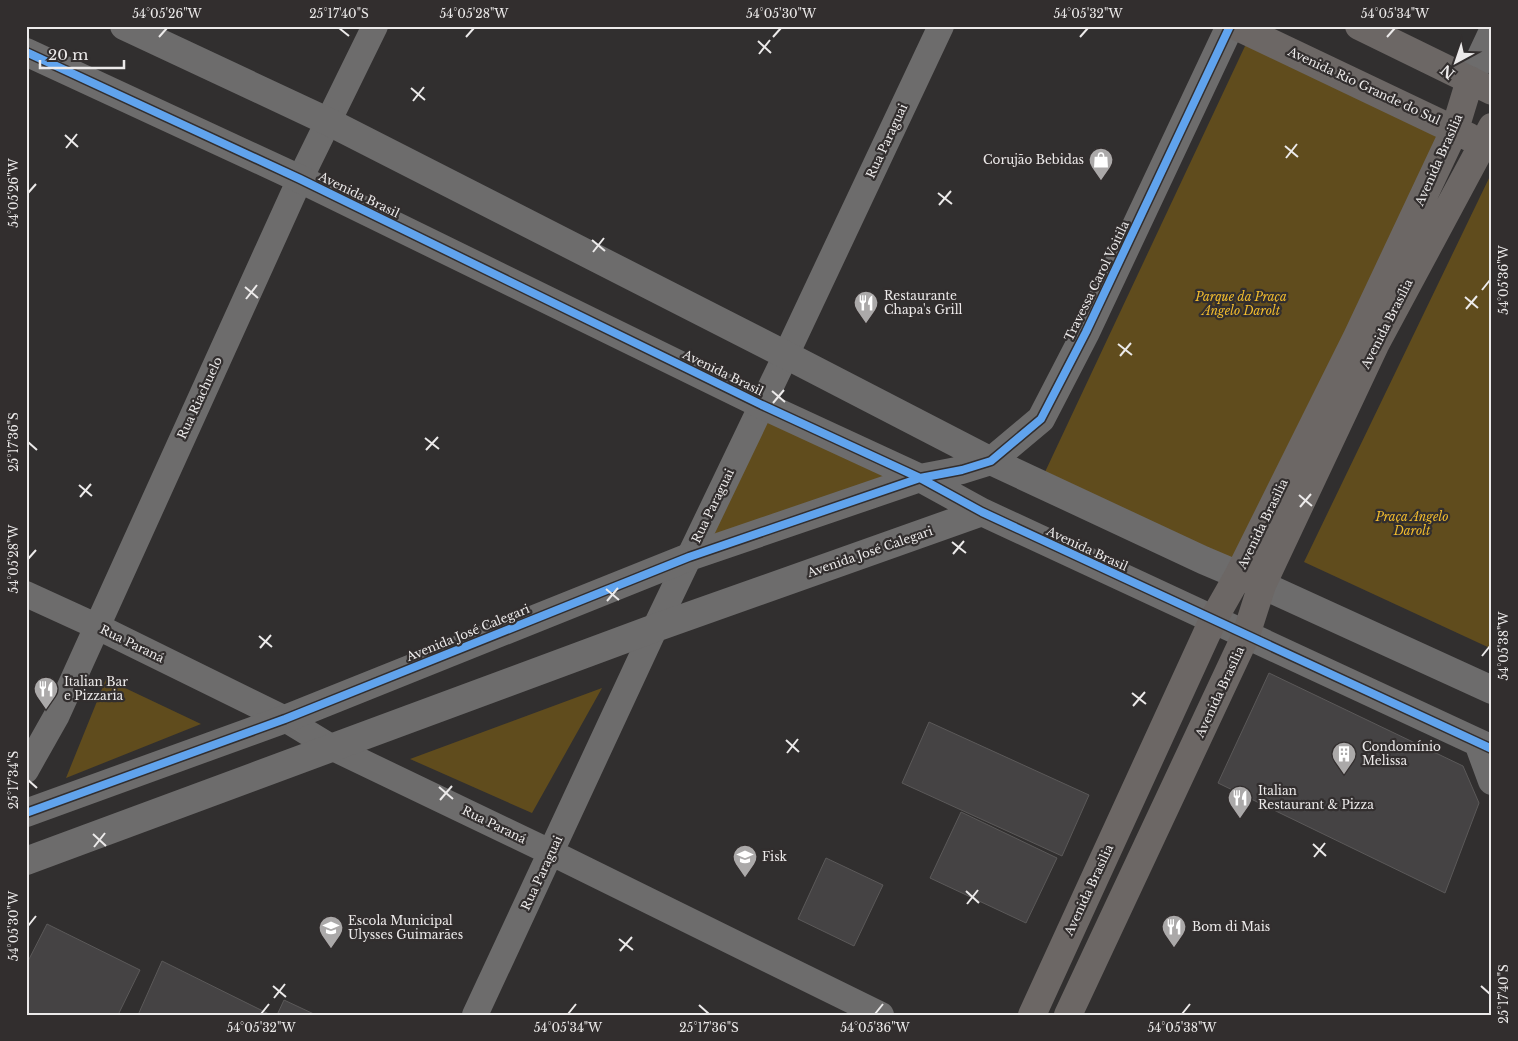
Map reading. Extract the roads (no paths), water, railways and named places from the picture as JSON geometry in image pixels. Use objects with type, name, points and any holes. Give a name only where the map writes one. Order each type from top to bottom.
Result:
[{"type":"main road","name":"Avenida Rio Grande do Sul","points":[[1236,26],[1454,129],[1489,140]]},
{"type":"main road","points":[[1359,26],[1481,86]]},
{"type":"main road","name":"Avenida Brasilia","points":[[1032,1015],[1213,620],[1250,580],[1366,341],[1454,129],[1481,86]]},
{"type":"main road","name":"Avenida Brasília","points":[[1366,341],[1489,140]]},
{"type":"main road","name":"Avenida Brasília","points":[[1068,1015],[1246,635],[1250,580]]},
{"type":"street","points":[[124,26],[329,122],[991,461],[1492,690]]},
{"type":"street","name":"Rua Riachuelo","points":[[26,770],[57,715],[300,179],[375,26]]},
{"type":"street","name":"Rua Paraguai","points":[[475,1015],[655,628],[941,26]]},
{"type":"street","name":"Travessa Carol Voitila","points":[[920,478],[962,470],[991,461],[1040,419],[1094,314],[1230,26]]},
{"type":"street","name":"Avenida Brasilia","points":[[1481,86],[1492,33]]},
{"type":"street","name":"Avenida Brasil","points":[[26,52],[300,179],[762,405],[920,478],[982,512],[1485,746]]},
{"type":"street","name":"Avenida José Calegari","points":[[26,813],[285,719],[689,557],[920,478]]},
{"type":"street","name":"Avenida José Calegari","points":[[26,861],[655,628],[982,512]]},
{"type":"street","name":"Rua Paraná","points":[[26,594],[96,626],[285,719],[331,747],[552,853],[881,1015]]},
{"type":"street","points":[[1485,746],[1492,781]]},
{"type":"place","name":"Corujão Bebidas","points":[[1101,181]]},
{"type":"place","name":"Restaurante Chapa's Grill","points":[[866,324]]},
{"type":"place","name":"Italian Bar e Pizzaria","points":[[46,710]]},
{"type":"place","name":"Condomínio Melissa","points":[[1344,775]]},
{"type":"place","name":"Italian Restaurant & Pizza","points":[[1240,819]]},
{"type":"place","name":"Fisk","points":[[745,878]]},
{"type":"place","name":"Bom di Mais","points":[[1174,948]]},
{"type":"place","name":"Escola Municipal Ulysses Guimarães","points":[[331,949]]},
{"type":"park label","name":"Parque da Praça Angelo Darolt","points":[[1241,304]]},
{"type":"park label","name":"Praça Angelo Darolt","points":[[1412,524]]}]
